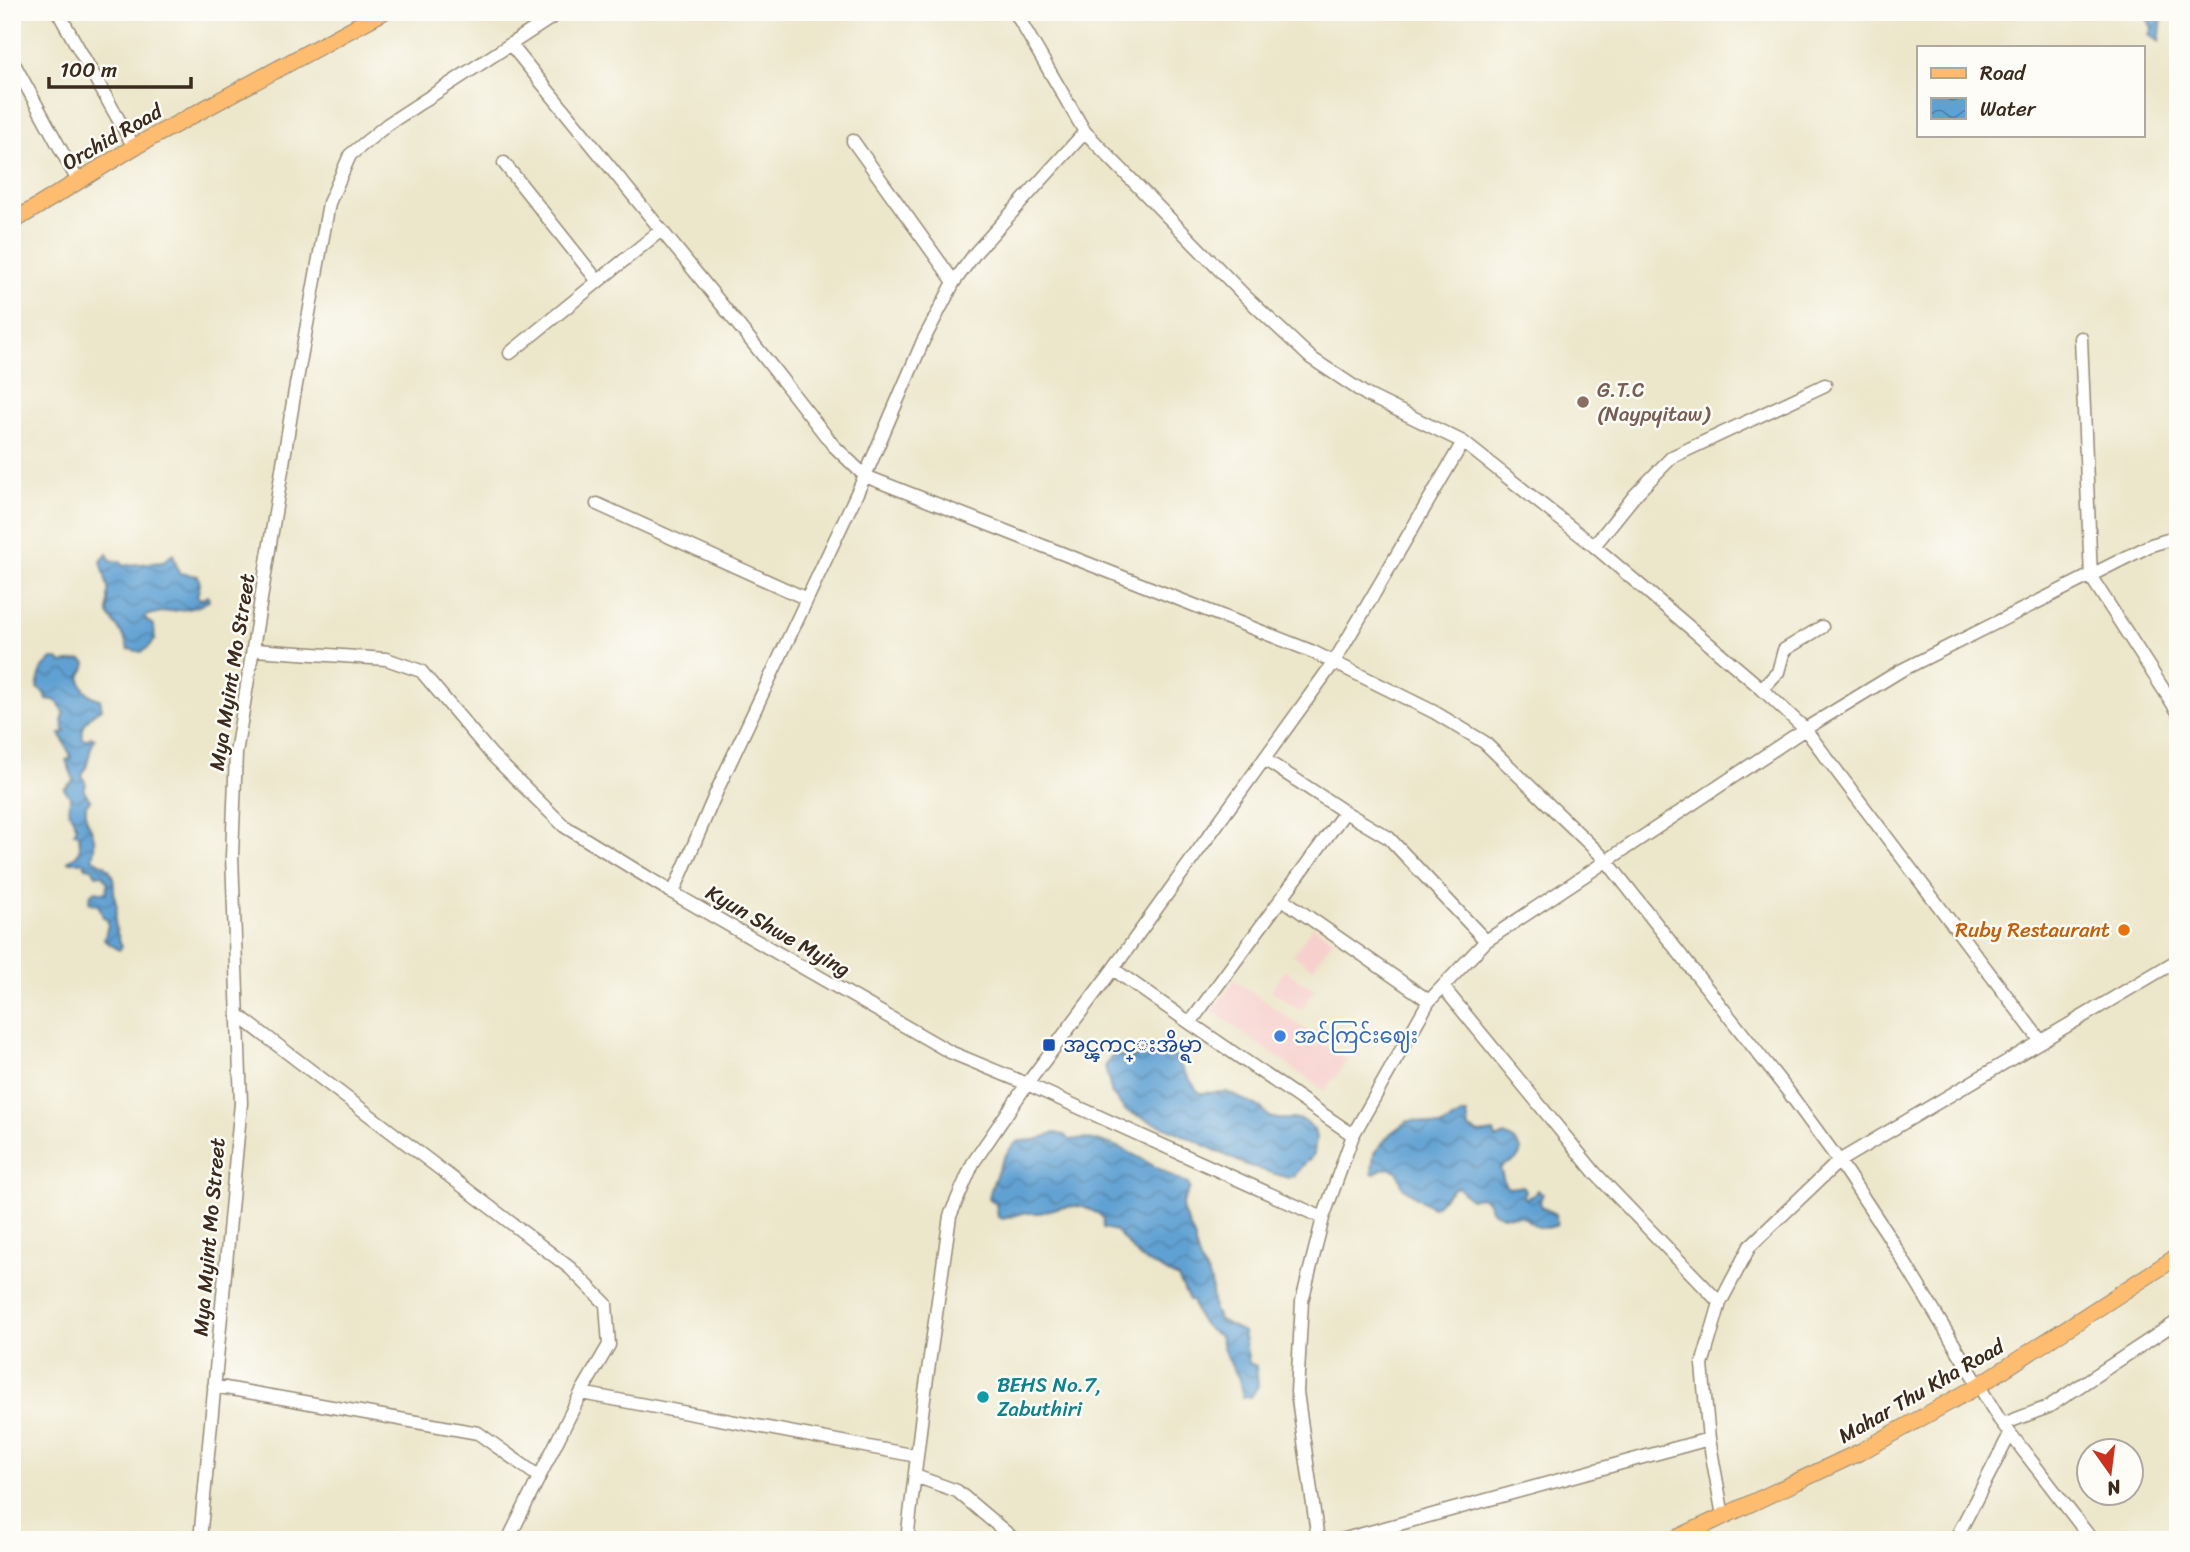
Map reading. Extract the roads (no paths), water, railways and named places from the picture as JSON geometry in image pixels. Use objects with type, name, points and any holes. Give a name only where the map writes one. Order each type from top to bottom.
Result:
[{"type":"main road","name":"Orchid Road","points":[[12,222],[134,147],[383,12]]},
{"type":"main road","name":"Mahar Thu Kha Road","points":[[1673,1540],[1862,1451],[1978,1385],[2178,1256]]},
{"type":"street","points":[[58,12],[134,147]]},
{"type":"street","name":"Mya Myint Mo Street","points":[[200,1540],[241,1103],[232,856],[236,753],[255,650],[294,396],[329,203],[350,155],[388,124],[560,12]]},
{"type":"street","points":[[1015,12],[1085,132],[1236,287],[1311,358],[1367,395],[1463,442],[1594,546],[1805,729],[2040,1040]]},
{"type":"street","points":[[511,45],[833,445],[865,477],[1311,651],[1434,712],[1484,742],[1606,860],[1787,1090],[1886,1232],[2007,1429],[2092,1540]]},
{"type":"street","points":[[12,60],[78,181]]},
{"type":"street","points":[[673,893],[719,786],[865,477],[923,341],[954,282],[976,252],[1085,132]]},
{"type":"street","points":[[853,141],[954,282]]},
{"type":"street","points":[[503,163],[597,280]]},
{"type":"street","points":[[510,353],[660,231]]},
{"type":"street","points":[[2081,338],[2091,577],[2178,712]]},
{"type":"street","points":[[1594,546],[1635,495],[1672,457],[1825,385]]},
{"type":"street","points":[[907,1540],[950,1216],[973,1163],[1027,1084],[1334,662],[1463,442]]},
{"type":"street","points":[[597,504],[807,599]]},
{"type":"street","points":[[1318,1540],[1297,1392],[1303,1301],[1322,1218],[1353,1135],[1429,1001],[1486,941],[1805,729],[1900,671],[2151,545],[2178,537]]},
{"type":"street","points":[[1762,689],[1778,672],[1784,650],[1822,627]]},
{"type":"street","name":"Kyun Shwe Mying","points":[[255,650],[386,659],[421,671],[491,754],[564,827],[673,893],[950,1052],[1027,1084],[1322,1218]]},
{"type":"street","points":[[1264,759],[1389,838],[1486,941]]},
{"type":"street","points":[[1190,1023],[1345,812]]},
{"type":"street","points":[[1280,898],[1429,1001]]},
{"type":"street","points":[[1723,1516],[1709,1439],[1702,1365],[1720,1303],[1750,1246],[1839,1161],[2178,960]]},
{"type":"street","points":[[1113,969],[1353,1135]]},
{"type":"street","points":[[1443,987],[1596,1174],[1720,1303]]},
{"type":"street","points":[[238,1015],[570,1268],[606,1304],[609,1345],[580,1394],[508,1540]]},
{"type":"street","points":[[1955,1540],[2007,1429],[2048,1407],[2178,1321]]},
{"type":"street","points":[[214,1386],[478,1433],[538,1476]]},
{"type":"street","points":[[580,1394],[917,1456]]},
{"type":"street","points":[[1341,1540],[1709,1439]]},
{"type":"street","points":[[915,1476],[957,1491],[1015,1540]]},
{"type":"water","points":[[2144,12],[2163,12],[2159,42],[2149,35],[2152,28]]},
{"type":"water","points":[[107,554],[111,561],[121,561],[123,565],[127,565],[163,562],[173,554],[179,573],[198,576],[200,584],[197,597],[202,599],[208,596],[209,600],[194,608],[144,617],[154,626],[155,640],[141,652],[128,649],[124,637],[108,614],[108,588],[101,561]]},
{"type":"water","points":[[52,659],[58,659],[62,663],[82,660],[86,663],[81,677],[82,686],[92,696],[100,699],[102,709],[90,717],[83,729],[83,739],[95,739],[82,775],[86,784],[84,791],[90,800],[86,805],[86,818],[94,837],[92,858],[107,867],[113,881],[117,906],[116,927],[122,947],[119,950],[104,940],[107,919],[103,917],[99,906],[89,902],[95,891],[106,893],[108,883],[102,874],[96,875],[92,868],[86,867],[83,862],[68,862],[77,855],[80,847],[79,834],[74,833],[77,827],[69,811],[70,797],[64,789],[74,780],[66,760],[71,758],[70,754],[60,734],[65,732],[62,722],[64,714],[58,703],[47,700],[44,693],[37,688],[41,670]]},
{"type":"water","points":[[1157,1045],[1172,1050],[1199,1093],[1227,1092],[1261,1108],[1269,1117],[1307,1122],[1314,1130],[1316,1138],[1314,1154],[1294,1176],[1288,1178],[1246,1165],[1126,1111],[1112,1094],[1105,1067],[1111,1057],[1119,1055],[1134,1058],[1148,1047]]},
{"type":"water","points":[[1467,1114],[1469,1129],[1479,1134],[1494,1132],[1496,1139],[1505,1135],[1514,1140],[1521,1149],[1520,1154],[1500,1168],[1505,1185],[1509,1188],[1523,1186],[1523,1197],[1526,1198],[1534,1195],[1537,1190],[1543,1193],[1540,1202],[1542,1207],[1555,1214],[1557,1225],[1541,1228],[1522,1216],[1498,1214],[1493,1212],[1486,1199],[1470,1199],[1458,1187],[1433,1207],[1403,1187],[1397,1171],[1385,1168],[1372,1173],[1374,1153],[1391,1133],[1406,1122],[1414,1120],[1442,1126]]},
{"type":"water","points":[[1055,1133],[1070,1140],[1086,1139],[1117,1147],[1188,1184],[1190,1188],[1182,1205],[1183,1212],[1195,1239],[1201,1264],[1211,1282],[1214,1311],[1220,1320],[1243,1332],[1249,1363],[1256,1366],[1258,1386],[1251,1397],[1243,1398],[1239,1379],[1225,1353],[1220,1336],[1202,1323],[1178,1278],[1140,1258],[1116,1231],[1103,1228],[1103,1218],[1099,1214],[1082,1206],[1023,1213],[1003,1219],[998,1217],[996,1204],[989,1198],[1003,1159],[1017,1142],[1036,1140]]},
{"type":"place","name":"G.T.C (Naypyitaw)","points":[[1583,402]]},
{"type":"place","name":"Ruby Restaurant","points":[[2124,930]]},
{"type":"place","name":"အင်ကြင်းဈေး","points":[[1280,1036]]},
{"type":"place","name":"အင္ၾကင္းအိမ္ရာ","points":[[1049,1045]]},
{"type":"place","name":"BEHS No.7, Zabuthiri","points":[[983,1397]]}]
